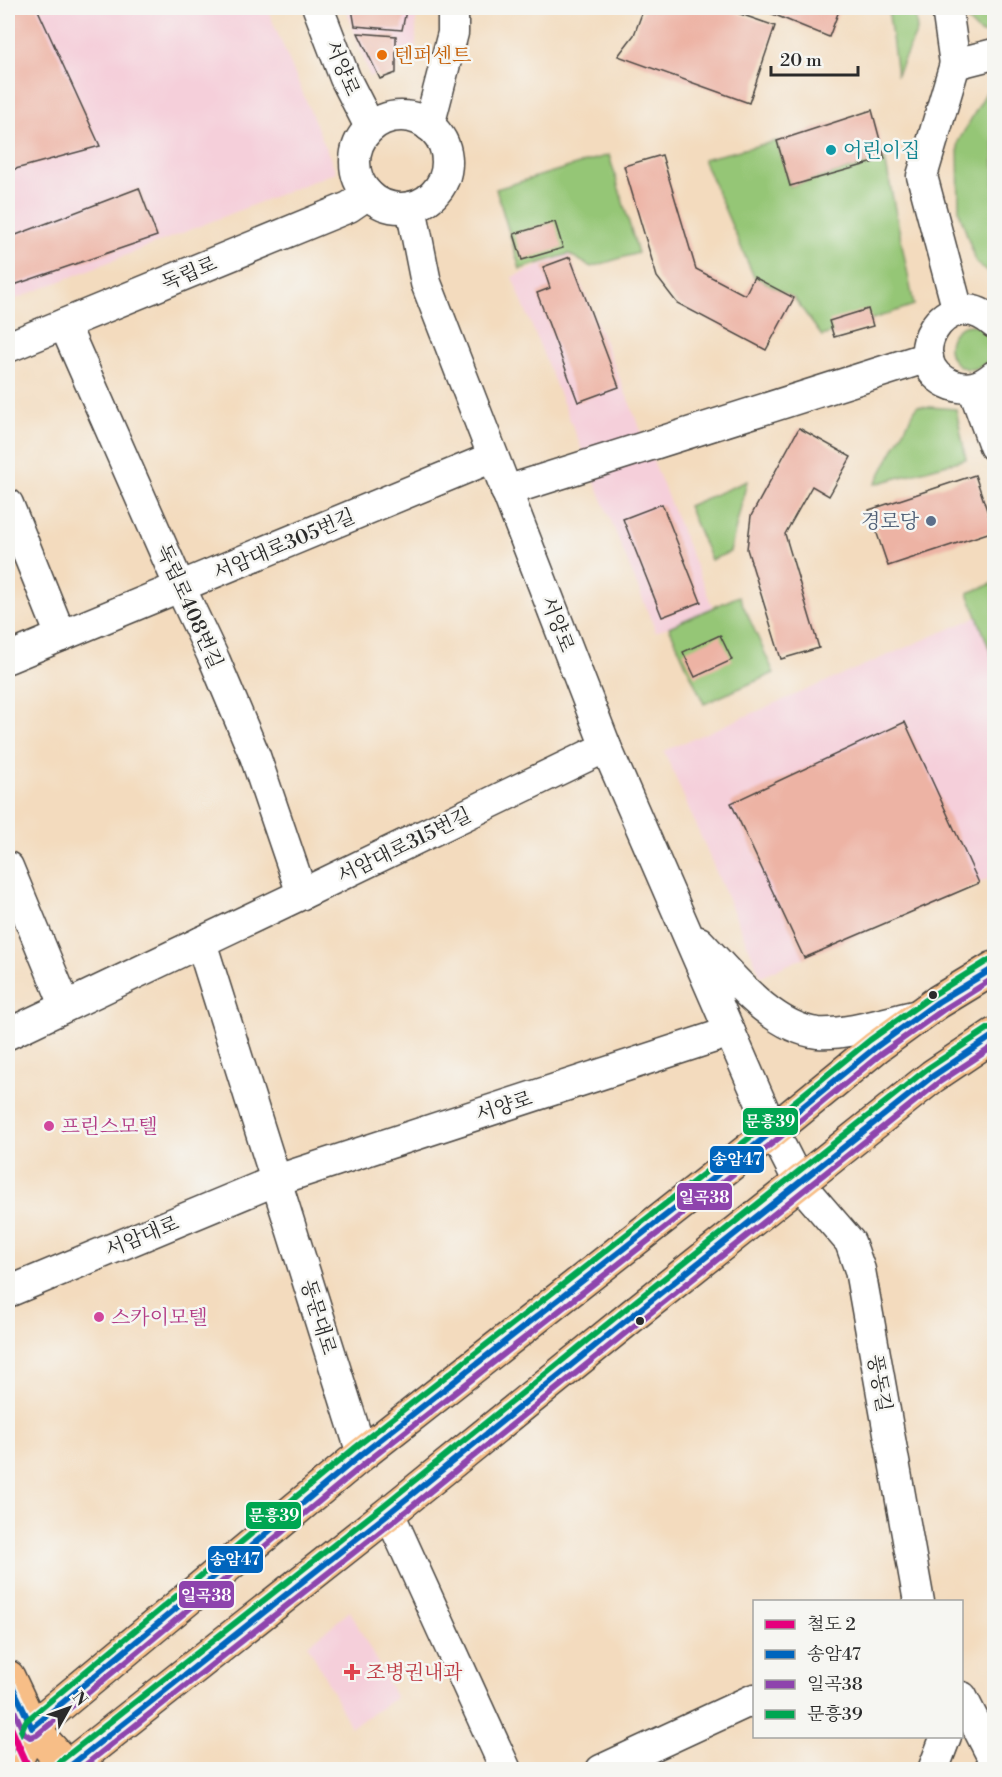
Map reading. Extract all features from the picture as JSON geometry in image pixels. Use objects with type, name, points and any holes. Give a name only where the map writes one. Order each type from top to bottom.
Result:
[{"type":"main road","points":[[11,1770],[32,1728],[362,1454],[773,1131],[876,1047],[961,987],[994,968]]},
{"type":"main road","points":[[8,1677],[32,1728],[68,1769],[933,1076],[994,1035]]},
{"type":"street","name":"서양로","points":[[318,8],[345,78],[370,127]]},
{"type":"street","points":[[429,126],[453,33],[453,8]]},
{"type":"street","points":[[947,8],[955,64],[922,176],[958,311]]},
{"type":"street","points":[[955,64],[994,54]]},
{"type":"street","points":[[400,116],[415,118],[429,126],[440,138],[446,153],[447,168],[435,193],[424,202],[411,207],[398,208],[384,205],[368,194],[361,185],[355,170],[355,154],[361,139],[370,127],[384,119],[400,116]]},
{"type":"street","name":"독립로","points":[[8,347],[349,207],[368,194]]},
{"type":"street","name":"서양로","points":[[411,207],[426,284],[606,747],[773,1131],[800,1184]]},
{"type":"street","points":[[992,318],[976,311],[958,311],[941,319],[933,328],[928,339],[928,357],[930,366],[947,383],[959,388],[984,382],[994,446]]},
{"type":"street","name":"독립로408번길","points":[[64,324],[215,661],[255,756],[302,894]]},
{"type":"street","points":[[506,491],[928,357]]},
{"type":"street","name":"서암대로305번길","points":[[8,658],[493,458]]},
{"type":"street","points":[[8,504],[61,636]]},
{"type":"street","name":"서암대로315번길","points":[[8,1034],[606,747]]},
{"type":"street","points":[[8,867],[65,1005]]},
{"type":"street","points":[[684,927],[767,1010],[785,1022],[803,1029],[819,1033],[837,1032],[919,1016]]},
{"type":"street","points":[[201,942],[277,1180]]},
{"type":"street","name":"서양로","points":[[277,1180],[730,1032]]},
{"type":"street","name":"서암대로","points":[[8,1292],[277,1180]]},
{"type":"street","name":"동문대로","points":[[277,1180],[362,1454]]},
{"type":"street","name":"풍동길","points":[[800,1184],[850,1242],[860,1270],[919,1600]]},
{"type":"street","points":[[389,1512],[506,1770]]},
{"type":"street","points":[[601,1770],[753,1699]]},
{"type":"street","points":[[963,1699],[992,1750]]},
{"type":"street","points":[[933,1770],[946,1738]]},
{"type":"shaded area","points":[[8,8],[267,8],[336,172],[8,302]]},
{"type":"shaded area","points":[[346,8],[416,8],[416,57],[370,77]]},
{"type":"shaded area","points":[[569,254],[713,608],[656,632],[512,277]]},
{"type":"shaded area","points":[[977,617],[994,661],[994,876],[761,976],[664,751]]},
{"type":"shaded area","name":"조병권내과","points":[[350,1611],[396,1698],[351,1727],[308,1645]]},
{"type":"green space","points":[[888,8],[915,8],[917,31],[897,74]]},
{"type":"green space","points":[[959,8],[994,8],[994,34],[980,33],[960,14]]},
{"type":"green space","points":[[994,79],[994,277],[976,262],[959,211],[958,142]]},
{"type":"green space","points":[[777,141],[790,186],[885,159],[914,305],[822,336],[794,298],[754,277],[703,159]]},
{"type":"green space","points":[[609,155],[638,253],[591,267],[569,254],[520,269],[496,189]]},
{"type":"green space","points":[[971,325],[986,332],[993,347],[986,362],[971,369],[956,362],[949,347],[956,332]]},
{"type":"green space","points":[[917,406],[956,409],[966,459],[875,484]]},
{"type":"green space","points":[[747,481],[730,552],[711,560],[688,506]]},
{"type":"green space","points":[[994,583],[994,661],[968,593]]},
{"type":"green space","points":[[739,596],[774,673],[704,704],[669,627]]},
{"type":"building","points":[[8,8],[37,8],[100,146],[8,171]]},
{"type":"building","points":[[644,8],[723,8],[775,26],[749,103],[618,56],[634,35]]},
{"type":"building","points":[[758,8],[840,8],[829,37]]},
{"type":"building","points":[[352,9],[406,11],[402,30],[355,26]]},
{"type":"building","name":"텐퍼센트","points":[[358,33],[396,36],[396,73],[380,79]]},
{"type":"building","name":"어린이집","points":[[872,110],[885,159],[790,186],[777,141]]},
{"type":"building","points":[[662,155],[696,269],[745,295],[754,277],[794,298],[766,350],[677,303],[657,277],[624,166]]},
{"type":"building","points":[[139,188],[157,236],[14,285],[8,268],[8,238]]},
{"type":"building","points":[[555,222],[563,248],[522,260],[514,234]]},
{"type":"building","points":[[570,257],[619,387],[578,402],[537,293],[550,288],[543,267]]},
{"type":"building","points":[[868,309],[873,326],[834,337],[829,321]]},
{"type":"building","points":[[799,428],[851,457],[829,496],[812,486],[785,534],[819,648],[781,659],[747,549],[751,516]]},
{"type":"building","name":"경로당","points":[[975,475],[994,531],[888,566],[869,510]]},
{"type":"building","points":[[662,504],[701,602],[662,617],[623,519]]},
{"type":"building","points":[[720,635],[732,660],[695,677],[683,652]]},
{"type":"building","points":[[905,722],[979,883],[804,958],[731,803]]},
{"type":"rail line","name":"2","points":[[8,1723],[29,1770]]},
{"type":"transit line","name":"문흥39","points":[[8,1757],[26,1721],[356,1447],[767,1124],[870,1040],[933,995],[989,960]]},
{"type":"transit line","name":"송암47","points":[[8,1677],[32,1728],[362,1454],[773,1131],[876,1047],[938,1002],[994,968]]},
{"type":"transit line","name":"일곡38","points":[[8,1697],[24,1733],[30,1737],[37,1735],[368,1461],[779,1138],[881,1054],[943,1010],[994,978]]},
{"type":"transit line","name":"문흥39","points":[[58,1763],[383,1506],[927,1069],[989,1028]]},
{"type":"transit line","name":"송암47","points":[[65,1770],[933,1076],[994,1035]]},
{"type":"transit line","name":"일곡38","points":[[79,1770],[395,1520],[938,1083],[994,1046]]},
{"type":"place","name":"텐퍼센트","points":[[382,55]]},
{"type":"place","name":"어린이집","points":[[831,150]]},
{"type":"place","name":"경로당","points":[[931,521]]},
{"type":"place","name":"프린스모텔","points":[[49,1126]]},
{"type":"place","name":"스카이모텔","points":[[99,1317]]},
{"type":"place","name":"조병권내과","points":[[352,1672]]}]
